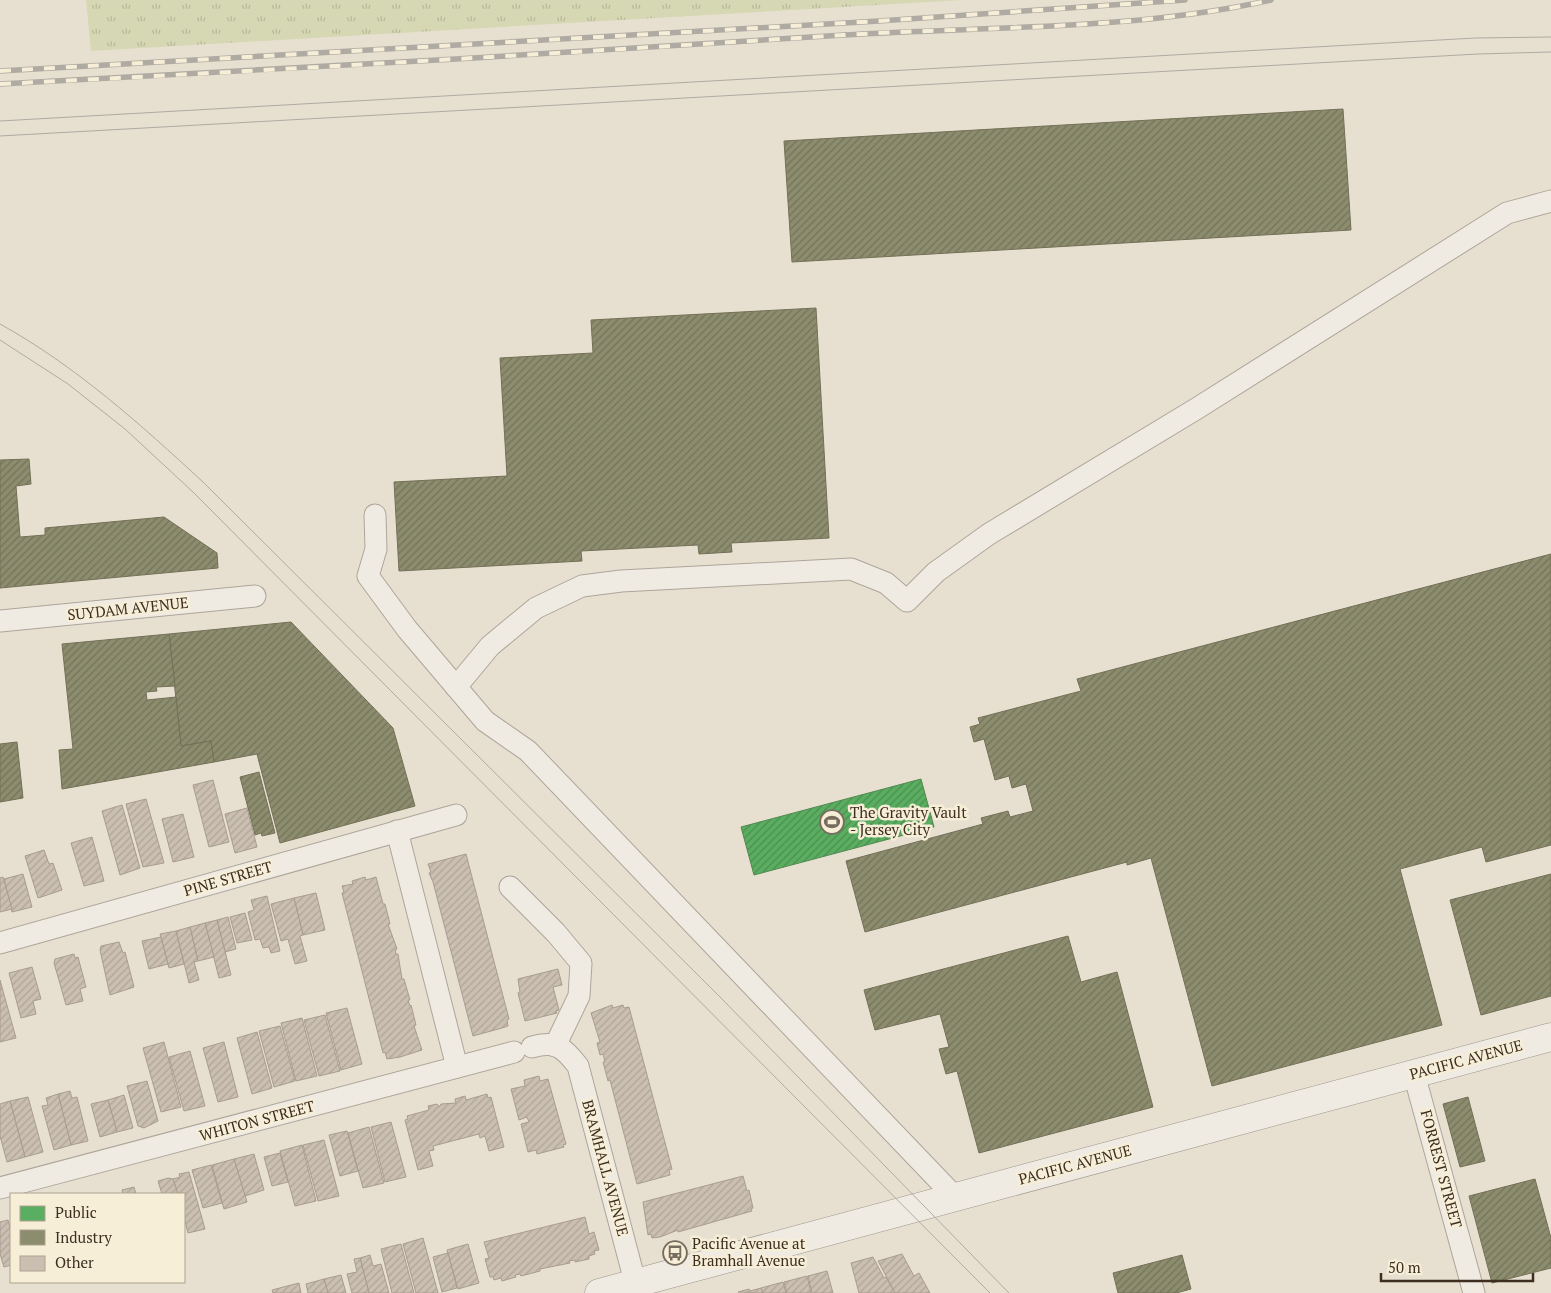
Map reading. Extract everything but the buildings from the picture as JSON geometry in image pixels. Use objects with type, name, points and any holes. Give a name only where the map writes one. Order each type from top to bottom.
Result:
[{"type":"street","points":[[456,687],[490,646],[536,608],[582,586],[621,581],[852,569],[886,582],[907,600],[936,572],[989,534],[1196,409],[1507,213],[1551,201]]},
{"type":"street","points":[[375,515],[376,549],[368,576],[408,629],[456,687],[485,721],[528,752],[955,1197]]},
{"type":"street","name":"SUYDAM AVENUE","points":[[0,621],[255,596]]},
{"type":"street","name":"PINE STREET","points":[[0,943],[456,815]]},
{"type":"street","points":[[397,831],[457,1067]]},
{"type":"street","points":[[510,887],[556,933],[581,963],[579,996],[560,1047]]},
{"type":"street","name":"PACIFIC AVENUE","points":[[599,1293],[636,1288],[955,1197],[1551,1038]]},
{"type":"street","name":"WHITON STREET","points":[[0,1188],[546,1043],[560,1047]]},
{"type":"street","name":"BRAMHALL AVENUE","points":[[560,1047],[578,1066],[636,1288]]},
{"type":"street","name":"FORREST STREET","points":[[1414,1074],[1474,1293]]},
{"type":"green space","points":[[86,0],[963,0],[91,51]]},
{"type":"tram line","points":[[0,121],[1475,38],[1551,37]]},
{"type":"tram line","points":[[0,136],[1478,54],[1551,52]]},
{"type":"tram line","points":[[0,324],[28,340],[81,377],[131,418],[203,482],[721,998],[1009,1293]]},
{"type":"tram line","points":[[0,340],[68,384],[125,429],[193,492],[990,1293]]},
{"type":"railway","points":[[0,71],[879,21],[1185,0]]},
{"type":"railway","points":[[0,84],[897,32],[1058,26],[1165,17],[1271,0]]},
{"type":"place","name":"The Gravity Vault - Jersey City","points":[[832,822]]},
{"type":"place","name":"Pacific Avenue at Bramhall Avenue","points":[[675,1253]]}]
